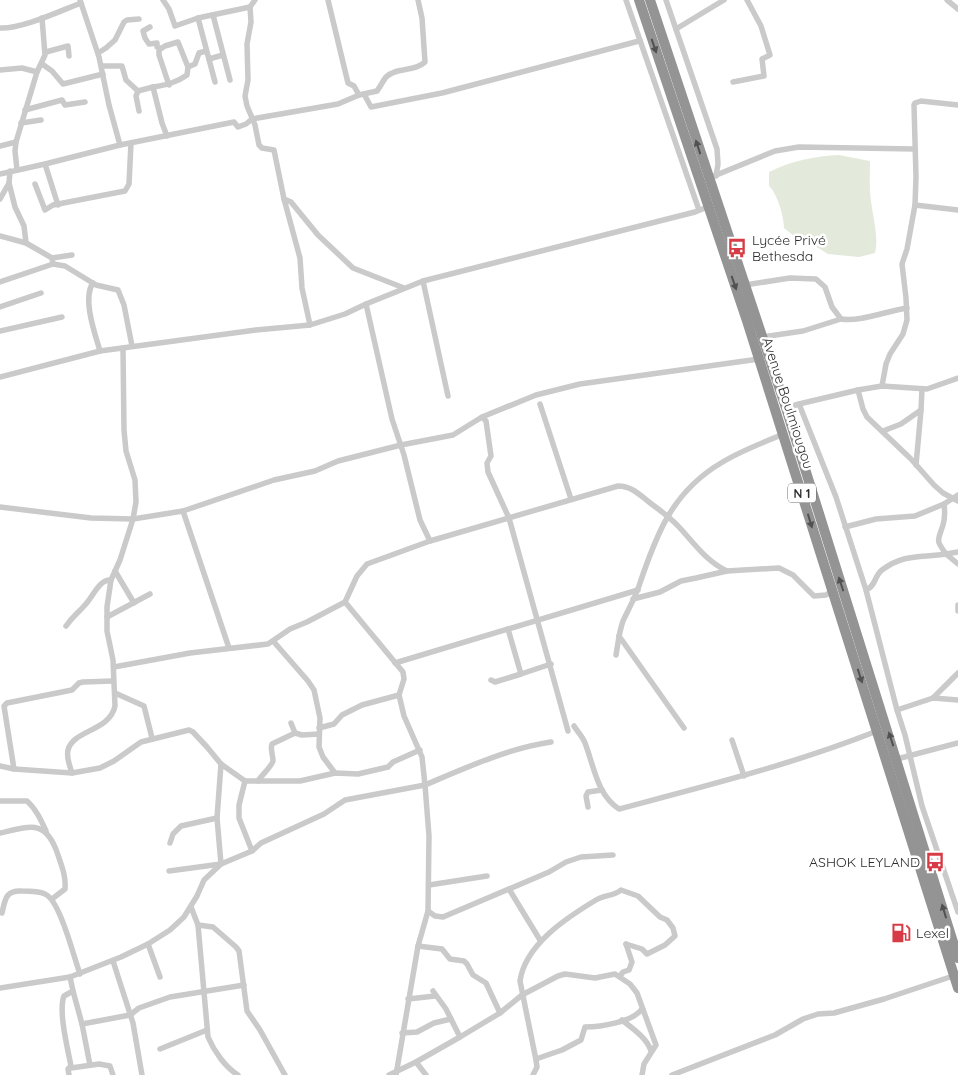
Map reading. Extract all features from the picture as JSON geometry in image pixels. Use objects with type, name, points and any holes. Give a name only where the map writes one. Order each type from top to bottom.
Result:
[{"type":"highway","name":"Avenue Boulmiougou","points":[[639,0],[759,358],[956,975],[958,988]]},
{"type":"highway","name":"Avenue Boulmiougou","points":[[650,0],[712,177],[708,207],[745,285],[786,408],[958,958]]},
{"type":"street","points":[[162,0],[169,9],[175,26],[198,18],[250,6],[255,0]]},
{"type":"street","points":[[328,0],[348,82],[362,94],[371,106],[442,94],[639,41]]},
{"type":"street","points":[[0,174],[120,145],[234,122],[238,128],[252,119],[338,104],[362,94],[377,91],[390,74],[416,67],[425,62],[422,18],[418,0]]},
{"type":"street","points":[[0,377],[100,351],[256,330],[310,325],[345,314],[423,281],[708,207],[639,41],[626,0]]},
{"type":"street","points":[[666,0],[717,149],[718,164],[712,177]]},
{"type":"street","points":[[676,29],[724,0]]},
{"type":"street","points":[[733,82],[764,76],[762,59],[770,55],[761,26],[747,0]]},
{"type":"street","points":[[0,28],[11,27],[42,18],[81,2],[102,66],[109,105],[120,145]]},
{"type":"street","points":[[952,2],[958,8]]},
{"type":"street","points":[[250,6],[248,80],[244,96],[259,145],[262,148],[274,150],[284,199],[300,258],[302,288],[310,325]]},
{"type":"street","points":[[213,15],[230,80]]},
{"type":"street","points":[[0,199],[13,170],[16,142],[21,123],[37,72],[46,52],[42,18]]},
{"type":"street","points":[[198,18],[215,82]]},
{"type":"street","points":[[98,53],[115,40],[124,22],[139,19]]},
{"type":"street","points":[[150,27],[144,30],[147,42],[149,44],[156,43],[157,47],[160,48]]},
{"type":"street","points":[[138,91],[169,85],[186,75],[188,67],[178,42],[160,48]]},
{"type":"street","points":[[46,52],[68,46],[69,56]]},
{"type":"street","points":[[160,48],[159,55],[169,85]]},
{"type":"street","points":[[188,67],[195,64],[198,54],[206,51]]},
{"type":"street","points":[[209,59],[224,55]]},
{"type":"street","points":[[42,64],[52,71],[63,84],[103,74]]},
{"type":"street","points":[[102,66],[122,66],[126,80],[138,91]]},
{"type":"street","points":[[0,70],[22,68],[37,72]]},
{"type":"street","points":[[153,87],[167,136]]},
{"type":"street","points":[[138,91],[136,96],[139,111]]},
{"type":"street","points":[[25,110],[62,100],[65,105],[84,102]]},
{"type":"street","points":[[882,386],[890,354],[905,328],[907,308],[902,264],[907,249],[915,206],[915,103],[921,101],[958,105]]},
{"type":"street","points":[[21,123],[41,120]]},
{"type":"street","points":[[0,146],[16,142]]},
{"type":"street","points":[[35,184],[45,210],[58,205],[125,191],[129,184],[131,143]]},
{"type":"street","points":[[712,177],[782,149],[916,149]]},
{"type":"street","points":[[45,164],[58,205]]},
{"type":"street","points":[[9,182],[15,207],[24,226],[26,244]]},
{"type":"street","points":[[284,199],[291,202],[318,235],[353,268],[404,288]]},
{"type":"street","points":[[915,206],[958,210]]},
{"type":"street","points":[[0,236],[26,244],[52,261],[65,266],[93,283],[118,290],[132,346]]},
{"type":"street","points":[[0,282],[72,254]]},
{"type":"street","points":[[745,285],[790,278],[816,279],[825,287],[832,307],[841,319]]},
{"type":"street","points":[[423,281],[448,396]]},
{"type":"street","points":[[93,283],[90,288],[89,303],[100,351]]},
{"type":"street","points":[[0,307],[41,293]]},
{"type":"street","points":[[366,304],[388,406],[401,446],[420,520],[430,541]]},
{"type":"street","points":[[762,337],[803,331],[841,319],[866,318],[883,312],[907,308]]},
{"type":"street","points":[[0,331],[62,317]]},
{"type":"street","points":[[72,773],[67,757],[71,744],[81,735],[109,720],[114,712],[114,667],[107,632],[107,616],[111,580],[133,519],[136,480],[126,451],[122,348]]},
{"type":"street","points":[[0,507],[91,518],[133,519],[183,511],[274,480],[315,470],[338,461],[453,435],[482,417],[536,395],[580,384],[759,358]]},
{"type":"street","points":[[786,408],[882,386],[933,388],[958,378]]},
{"type":"street","points":[[916,465],[922,389]]},
{"type":"street","points":[[858,390],[865,413],[934,485],[943,493],[957,498]]},
{"type":"street","points":[[540,404],[571,499]]},
{"type":"street","points":[[799,404],[836,496],[866,590],[929,828],[958,912]]},
{"type":"street","points":[[883,431],[901,424],[921,410]]},
{"type":"street","points":[[482,417],[486,421],[491,456],[490,461],[487,463],[488,472],[509,518],[551,664],[568,731]]},
{"type":"street","points":[[616,655],[622,623],[638,590],[653,544],[682,494],[693,482],[708,471],[734,456],[783,434]]},
{"type":"street","points":[[114,667],[190,653],[261,646],[274,642],[290,629],[345,602],[357,576],[367,564],[430,541],[609,487],[626,486],[634,490],[668,516],[707,558],[727,571]]},
{"type":"street","points":[[845,527],[876,519],[915,516],[957,498]]},
{"type":"street","points":[[944,504],[944,523],[938,536],[939,544],[946,554],[958,564]]},
{"type":"street","points":[[183,511],[229,648]]},
{"type":"street","points":[[866,590],[872,587],[879,572],[901,559],[958,552]]},
{"type":"street","points":[[633,599],[660,592],[681,581],[727,571],[779,568],[793,575],[814,596],[826,595],[832,591]]},
{"type":"street","points":[[115,571],[134,603]]},
{"type":"street","points":[[66,626],[74,614],[85,605],[100,585],[105,581],[111,580]]},
{"type":"street","points":[[395,663],[638,590]]},
{"type":"street","points":[[107,616],[150,594]]},
{"type":"street","points":[[345,602],[403,672],[404,679],[399,695],[406,721],[420,750],[426,785],[429,836],[428,911],[418,946],[396,1074]]},
{"type":"street","points":[[958,605],[958,611]]},
{"type":"street","points":[[508,629],[521,674]]},
{"type":"street","points":[[619,636],[684,728]]},
{"type":"street","points":[[274,642],[314,690],[320,718],[320,747],[323,757],[335,773]]},
{"type":"street","points":[[491,680],[495,682],[551,664]]},
{"type":"street","points":[[933,698],[958,673]]},
{"type":"street","points":[[14,769],[3,710],[4,706],[72,690],[79,683],[83,682],[113,681]]},
{"type":"street","points":[[115,693],[144,706],[152,738]]},
{"type":"street","points":[[258,781],[272,765],[273,756],[270,748],[272,744],[295,733],[302,735],[319,731],[334,724],[342,715],[362,705],[399,695]]},
{"type":"street","points":[[897,710],[933,698],[958,700]]},
{"type":"street","points":[[291,723],[295,733]]},
{"type":"street","points":[[574,726],[584,741],[589,760],[602,790],[614,805],[619,808],[744,776],[812,755],[877,731]]},
{"type":"street","points":[[0,766],[14,769],[72,773],[100,768],[114,761],[141,742],[186,731],[193,732],[221,764],[245,781],[300,781],[335,773],[358,774],[388,766],[420,750]]},
{"type":"street","points":[[732,740],[744,776]]},
{"type":"street","points":[[170,871],[221,864],[252,851],[261,843],[324,814],[346,800],[426,785],[472,766],[536,744],[552,742]]},
{"type":"street","points":[[897,759],[958,743]]},
{"type":"street","points":[[221,764],[218,818],[221,864]]},
{"type":"street","points":[[245,781],[239,805],[239,818],[252,851]]},
{"type":"street","points":[[588,807],[586,796],[588,792],[602,790]]},
{"type":"street","points":[[0,801],[27,801],[42,820],[56,849],[66,877],[65,889],[52,899]]},
{"type":"street","points":[[170,844],[173,834],[181,826],[218,818]]},
{"type":"street","points":[[0,833],[26,827],[46,831]]},
{"type":"street","points":[[428,911],[435,916],[443,916],[549,872],[566,862],[581,857],[613,855]]},
{"type":"street","points":[[0,988],[70,977],[113,961],[148,944],[170,930],[184,917],[204,880],[221,864]]},
{"type":"street","points":[[429,884],[487,876]]},
{"type":"street","points":[[509,889],[540,940]]},
{"type":"street","points":[[0,912],[2,913],[6,897],[14,890],[44,894],[52,899],[63,924],[80,974]]},
{"type":"street","points":[[533,1075],[536,1059],[522,995],[521,974],[540,940],[560,924],[598,899],[621,890],[638,896],[660,917],[667,920],[673,928],[674,936],[665,945],[647,954],[642,949],[626,944],[632,962],[629,970],[623,972],[620,976]]},
{"type":"street","points":[[191,907],[198,925],[208,1037],[214,1049],[233,1072],[238,1075]]},
{"type":"street","points":[[198,925],[216,928],[239,951],[247,1011],[285,1075]]},
{"type":"street","points":[[148,944],[160,977]]},
{"type":"street","points":[[418,946],[442,949],[450,959],[459,959],[468,964],[473,976],[486,983],[500,1012]]},
{"type":"street","points":[[113,961],[130,1015],[142,1075]]},
{"type":"street","points":[[389,1075],[396,1074],[460,1037],[500,1012],[522,995],[565,974],[595,978],[616,974],[630,984],[636,993],[656,1045],[644,1064],[642,1075]]},
{"type":"street","points":[[672,1075],[775,1035],[803,1019],[884,1000],[956,975]]},
{"type":"street","points":[[70,977],[90,1065]]},
{"type":"street","points":[[82,1024],[130,1015],[140,1008],[170,997],[244,985]]},
{"type":"street","points":[[69,1075],[68,1069],[71,1068],[62,1005],[64,996],[73,991]]},
{"type":"street","points":[[408,999],[434,994],[451,1019],[460,1037]]},
{"type":"street","points":[[536,1059],[562,1050],[581,1040],[585,1027],[610,1024],[639,1013],[642,1009]]},
{"type":"street","points":[[402,1034],[417,1032],[434,1023],[451,1019]]},
{"type":"street","points":[[622,1020],[640,1035],[651,1048],[651,1051]]},
{"type":"street","points":[[160,1049],[207,1030]]},
{"type":"street","points":[[416,1062],[426,1075]]},
{"type":"street","points":[[71,1068],[99,1064],[110,1066],[114,1075]]},
{"type":"shaded area","points":[[839,155],[870,161],[870,196],[876,234],[875,253],[859,257],[828,254],[815,246],[804,244],[784,228],[780,206],[769,186],[769,172],[803,160]]},
{"type":"place","name":"Lycée Privé Bethesda","points":[[737,248]]},
{"type":"place","name":"ASHOK LEYLAND","points":[[935,862]]},
{"type":"place","name":"Lexel","points":[[901,933]]}]
